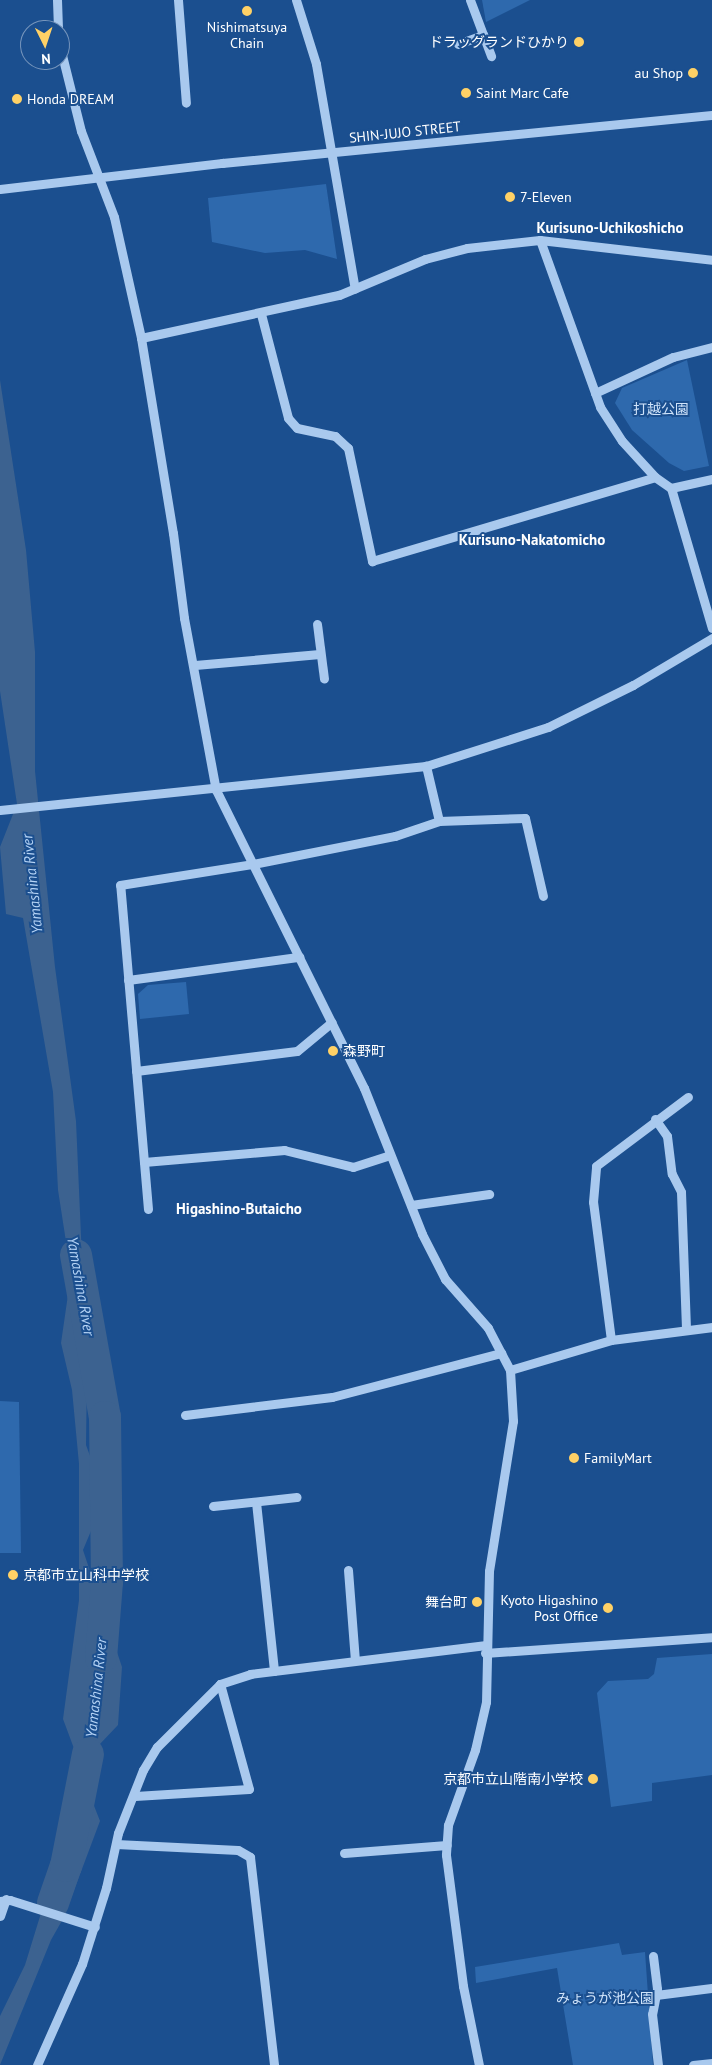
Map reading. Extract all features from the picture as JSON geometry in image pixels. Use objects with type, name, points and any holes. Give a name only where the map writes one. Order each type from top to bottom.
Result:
[{"type":"street","points":[[57,0],[58,20]]},
{"type":"street","points":[[178,0],[186,103]]},
{"type":"street","points":[[296,0],[316,64],[356,289]]},
{"type":"street","points":[[470,0],[491,56]]},
{"type":"street","points":[[458,44],[483,35]]},
{"type":"street","points":[[66,70],[81,131],[102,179],[114,218],[141,338],[173,533],[184,618],[195,665],[216,790],[364,1088],[411,1205],[445,1279],[488,1328],[510,1370],[513,1420],[489,1571],[486,1702],[475,1750],[448,1825],[447,1845],[449,1891],[462,1986],[480,2065]]},
{"type":"street","name":"SHIN-JUJO STREET","points":[[102,179],[331,153],[712,115]]},
{"type":"street","points":[[0,188],[102,179]]},
{"type":"street","points":[[141,338],[261,314],[356,289],[447,253],[540,240],[712,260]]},
{"type":"street","points":[[540,240],[595,393],[622,441],[655,477],[671,488],[712,628]]},
{"type":"street","points":[[261,314],[288,418],[297,428],[335,436],[348,448],[372,561],[655,477]]},
{"type":"street","points":[[595,393],[673,358],[712,348]]},
{"type":"street","points":[[671,488],[712,479]]},
{"type":"street","points":[[317,624],[324,679]]},
{"type":"street","points":[[0,810],[216,790],[426,766],[548,727],[633,685],[712,638]]},
{"type":"street","points":[[195,665],[320,654]]},
{"type":"street","points":[[426,766],[439,821]]},
{"type":"street","points":[[148,1208],[120,885],[253,864],[395,836],[439,821],[525,818],[543,896]]},
{"type":"street","points":[[128,980],[299,956]]},
{"type":"street","points":[[136,1071],[297,1051],[332,1022]]},
{"type":"street","points":[[611,1340],[593,1202],[596,1166],[655,1119],[688,1097]]},
{"type":"street","points":[[655,1119],[667,1136],[672,1174],[681,1192],[686,1330]]},
{"type":"street","points":[[144,1162],[284,1150],[353,1167],[390,1155]]},
{"type":"street","points":[[411,1205],[489,1194]]},
{"type":"street","points":[[510,1370],[611,1340],[712,1327]]},
{"type":"street","points":[[185,1415],[332,1397],[501,1353]]},
{"type":"street","points":[[213,1506],[297,1497]]},
{"type":"street","points":[[256,1502],[274,1671]]},
{"type":"street","points":[[348,1570],[355,1660]]},
{"type":"street","points":[[36,2065],[82,1964],[95,1927],[116,1844],[143,1770],[157,1748],[220,1684],[250,1674],[355,1660],[486,1649],[712,1636]]},
{"type":"street","points":[[135,1796],[249,1789],[220,1684]]},
{"type":"street","points":[[116,1844],[238,1850],[250,1857],[274,2065]]},
{"type":"street","points":[[344,1853],[447,1845]]},
{"type":"street","points":[[0,1916],[3,1900],[95,1927]]},
{"type":"street","points":[[653,1956],[656,1995],[652,2014],[658,2065]]},
{"type":"street","points":[[656,1995],[712,1988]]},
{"type":"street","points":[[693,2065],[712,2063]]},
{"type":"green space","points":[[482,0],[530,0],[486,22]]},
{"type":"green space","points":[[326,184],[337,259],[305,250],[265,253],[212,242],[208,198]]},
{"type":"green space","name":"打越公園","points":[[687,360],[709,466],[684,471],[669,463],[632,430],[615,403],[622,388]]},
{"type":"green space","points":[[186,982],[189,1014],[140,1019],[138,994],[148,985]]},
{"type":"green space","points":[[0,1401],[19,1402],[21,1553],[0,1553]]},
{"type":"green space","points":[[712,1654],[712,1775],[652,1783],[652,1801],[611,1807],[597,1693],[608,1681],[648,1679],[654,1674],[657,1658]]},
{"type":"green space","name":"みょうが池公園","points":[[619,1943],[622,1955],[645,1952],[653,2065],[573,2065],[557,1968],[476,1983],[475,1967]]},
{"type":"water","points":[[0,380],[26,550],[35,652],[35,771],[55,967],[76,1121],[87,1374],[86,1445],[93,1464],[96,1519],[83,1550],[122,1667],[118,1725],[100,1744],[91,1798],[100,1821],[64,1917],[51,1940],[0,2065],[0,2016],[25,1965],[45,1900],[80,1836],[79,1762],[63,1719],[79,1600],[79,1464],[72,1390],[61,1343],[71,1274],[58,1190],[53,1092],[23,918],[6,914],[0,847],[17,804],[0,691]]},
{"type":"waterway","name":"Yamashina River","points":[[76,1255],[105,1417],[107,1582],[101,1658]]},
{"type":"waterway","name":"Yamashina River","points":[[53,1903],[66,1866],[88,1754]]},
{"type":"place","name":"Nishimatsuya Chain","points":[[247,11]]},
{"type":"place","name":"ドラッグランドひかり","points":[[579,42]]},
{"type":"place","name":"au Shop","points":[[693,73]]},
{"type":"place","name":"Saint Marc Cafe","points":[[466,93]]},
{"type":"place","name":"Honda DREAM","points":[[17,99]]},
{"type":"place","name":"7-Eleven","points":[[510,197]]},
{"type":"place","name":"森野町","points":[[333,1051]]},
{"type":"place","name":"FamilyMart","points":[[574,1458]]},
{"type":"place","name":"京都市立山科中学校","points":[[13,1575]]},
{"type":"place","name":"舞台町","points":[[477,1602]]},
{"type":"place","name":"Kyoto Higashino Post Office","points":[[608,1608]]},
{"type":"place","name":"京都市立山階南小学校","points":[[593,1779]]},
{"type":"district","name":"Kurisuno-Uchikoshicho","points":[[610,228]]},
{"type":"district","name":"Kurisuno-Nakatomicho","points":[[532,540]]},
{"type":"district","name":"Higashino-Butaicho","points":[[239,1209]]}]
